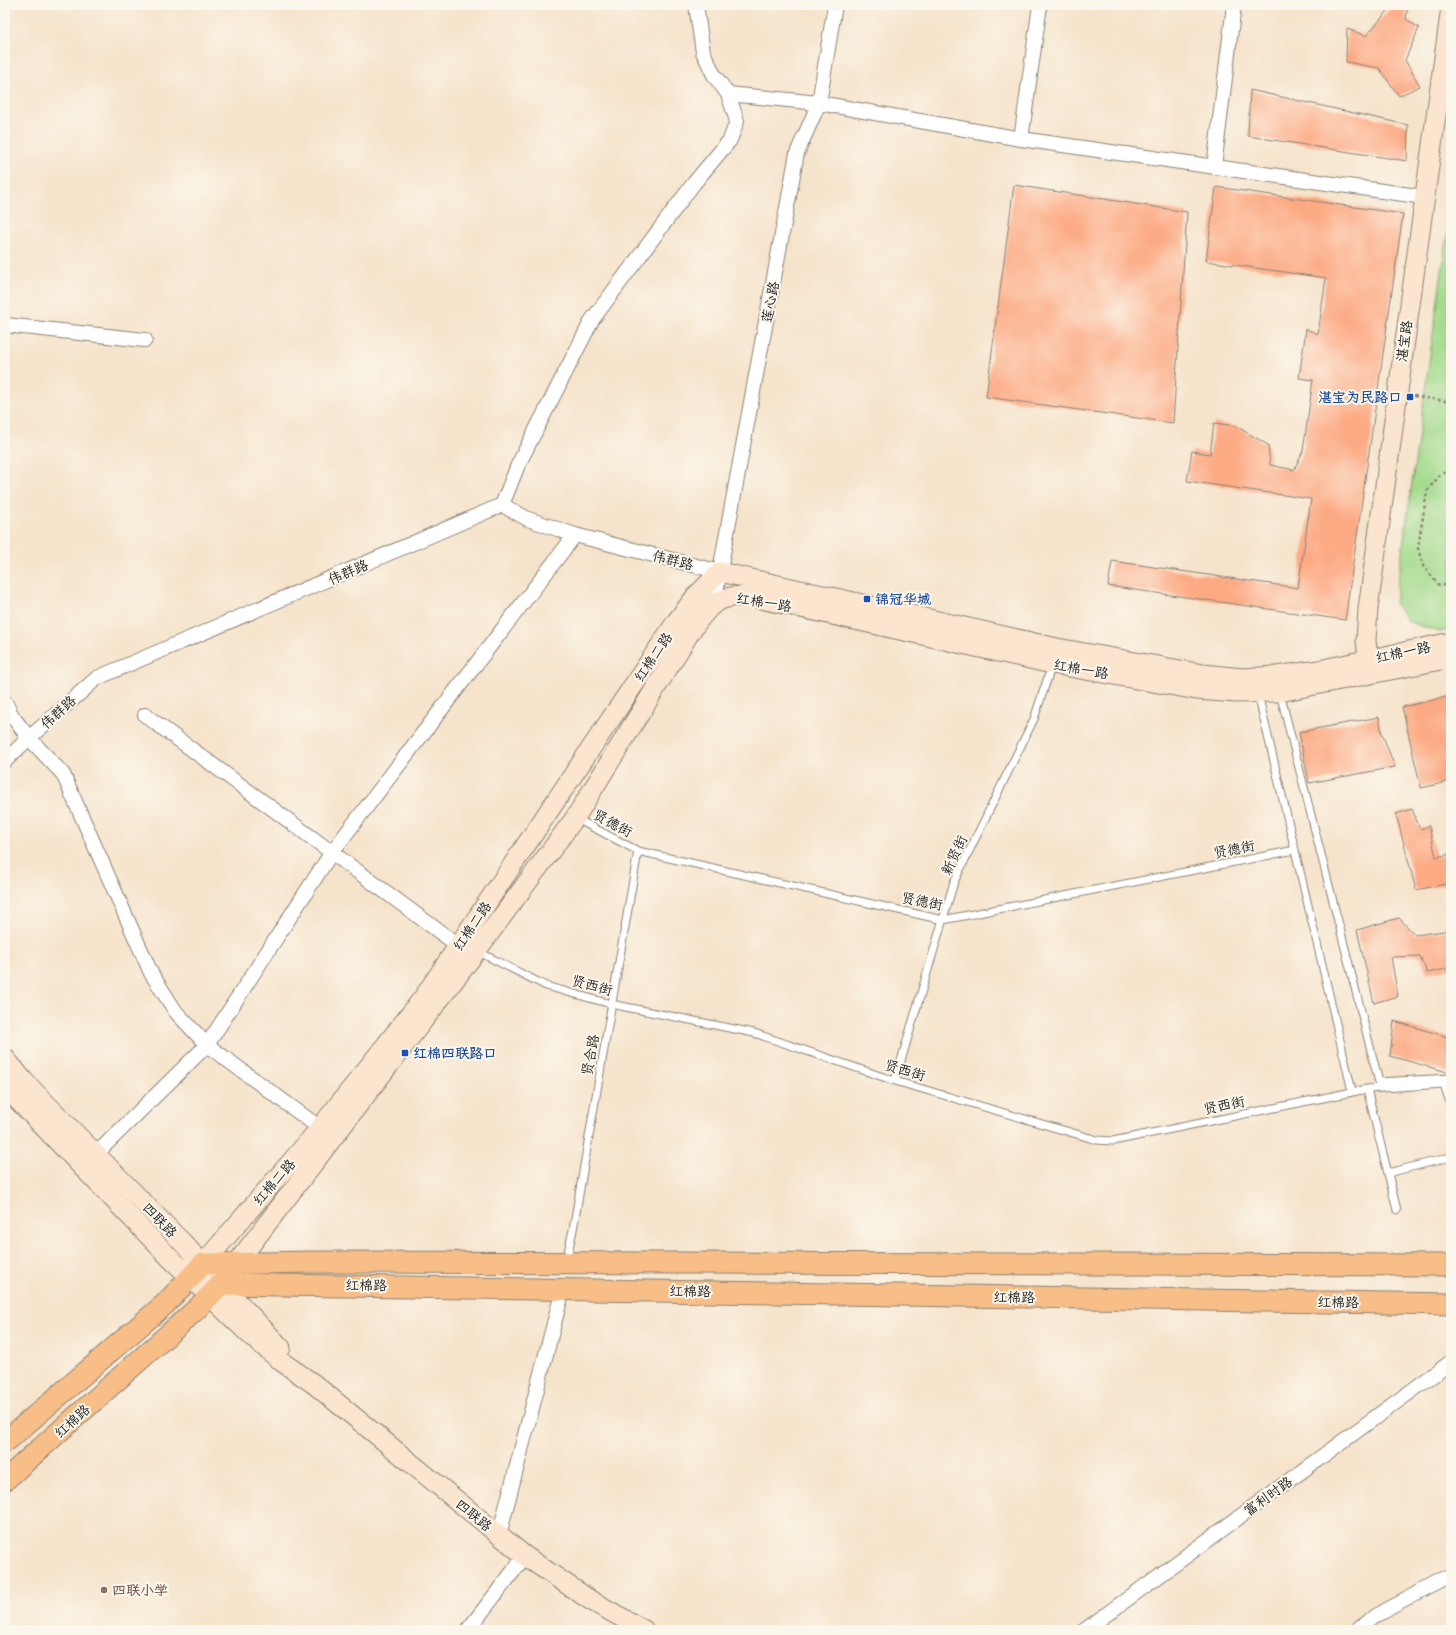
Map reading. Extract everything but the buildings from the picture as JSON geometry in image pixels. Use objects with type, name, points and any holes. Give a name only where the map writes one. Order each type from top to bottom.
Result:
[{"type":"main road","name":"湛宝路","points":[[1369,667],[1366,641],[1368,609],[1451,7]]},
{"type":"main road","name":"红棉一路","points":[[720,572],[1197,690],[1237,693],[1280,692],[1451,642]]},
{"type":"main road","name":"红棉二路","points":[[197,1270],[320,1128],[423,998],[468,949],[676,622],[696,596],[720,572]]},
{"type":"main road","name":"红棉一路","points":[[714,602],[726,597],[752,597],[1055,656],[1242,678],[1276,676],[1319,670],[1369,667],[1451,658]]},
{"type":"main road","name":"红棉二路","points":[[216,1290],[468,949],[575,818],[691,631],[714,602]]},
{"type":"main road","name":"四联路","points":[[5,1058],[24,1081],[96,1154],[197,1270],[314,1384],[525,1556],[590,1600],[644,1630]]},
{"type":"main road","name":"四联路","points":[[5,1086],[166,1253],[197,1270]]},
{"type":"main road","name":"红棉路","points":[[5,1442],[165,1304],[197,1270],[236,1264],[310,1262],[566,1262],[1451,1265]]},
{"type":"main road","name":"红棉路","points":[[5,1480],[216,1290],[563,1289],[1451,1304]]},
{"type":"street","points":[[502,505],[518,465],[592,320],[694,183],[730,140],[737,121],[728,94],[714,75],[703,52],[696,5]]},
{"type":"street","name":"莲心路","points":[[714,602],[798,153],[818,103],[835,5]]},
{"type":"street","points":[[1021,139],[1040,5]]},
{"type":"street","points":[[1214,167],[1234,5]]},
{"type":"street","points":[[728,94],[818,103],[1021,139],[1424,197]]},
{"type":"street","points":[[5,324],[145,340]]},
{"type":"street","name":"伟群路","points":[[5,761],[28,738],[97,678],[502,505],[528,519],[575,535],[720,572]]},
{"type":"street","points":[[96,1154],[207,1045],[332,852],[575,535]]},
{"type":"street","points":[[5,702],[12,716],[28,738],[63,774],[151,973],[176,1012],[207,1045],[320,1128]]},
{"type":"street","points":[[145,715],[332,852],[468,949]]},
{"type":"street","points":[[499,1535],[563,1289]]},
{"type":"street","name":"富利时路","points":[[1086,1630],[1451,1362]]},
{"type":"street","points":[[468,1630],[525,1556]]},
{"type":"street","points":[[1358,1630],[1374,1616],[1451,1576]]},
{"type":"lane","name":"新贤街","points":[[895,1081],[954,882],[1034,719],[1055,656]]},
{"type":"lane","points":[[1280,692],[1379,1082],[1451,1078]]},
{"type":"lane","points":[[1258,693],[1352,1091]]},
{"type":"lane","name":"贤德街","points":[[575,818],[638,851],[943,920],[1295,850]]},
{"type":"lane","name":"贤合路","points":[[566,1262],[573,1230],[638,851]]},
{"type":"lane","name":"贤西街","points":[[468,949],[546,986],[611,1004],[754,1033],[895,1081],[1097,1140],[1113,1141],[1367,1089],[1444,1084],[1451,1106]]},
{"type":"lane","points":[[1367,1089],[1397,1210]]},
{"type":"lane","points":[[1388,1173],[1451,1157]]},
{"type":"path","points":[[1397,393],[1451,402]]},
{"type":"path","points":[[1451,469],[1438,476],[1427,491],[1418,548],[1423,566],[1433,579],[1439,585],[1451,586]]},
{"type":"green space","points":[[1451,208],[1451,630],[1439,632],[1409,622],[1395,603]]},
{"type":"place","name":"湛宝为民路口","points":[[1410,397]]},
{"type":"place","name":"锦冠华城","points":[[867,599]]},
{"type":"place","name":"红棉四联路口","points":[[405,1053]]},
{"type":"place","name":"四联小学","points":[[104,1590]]}]
